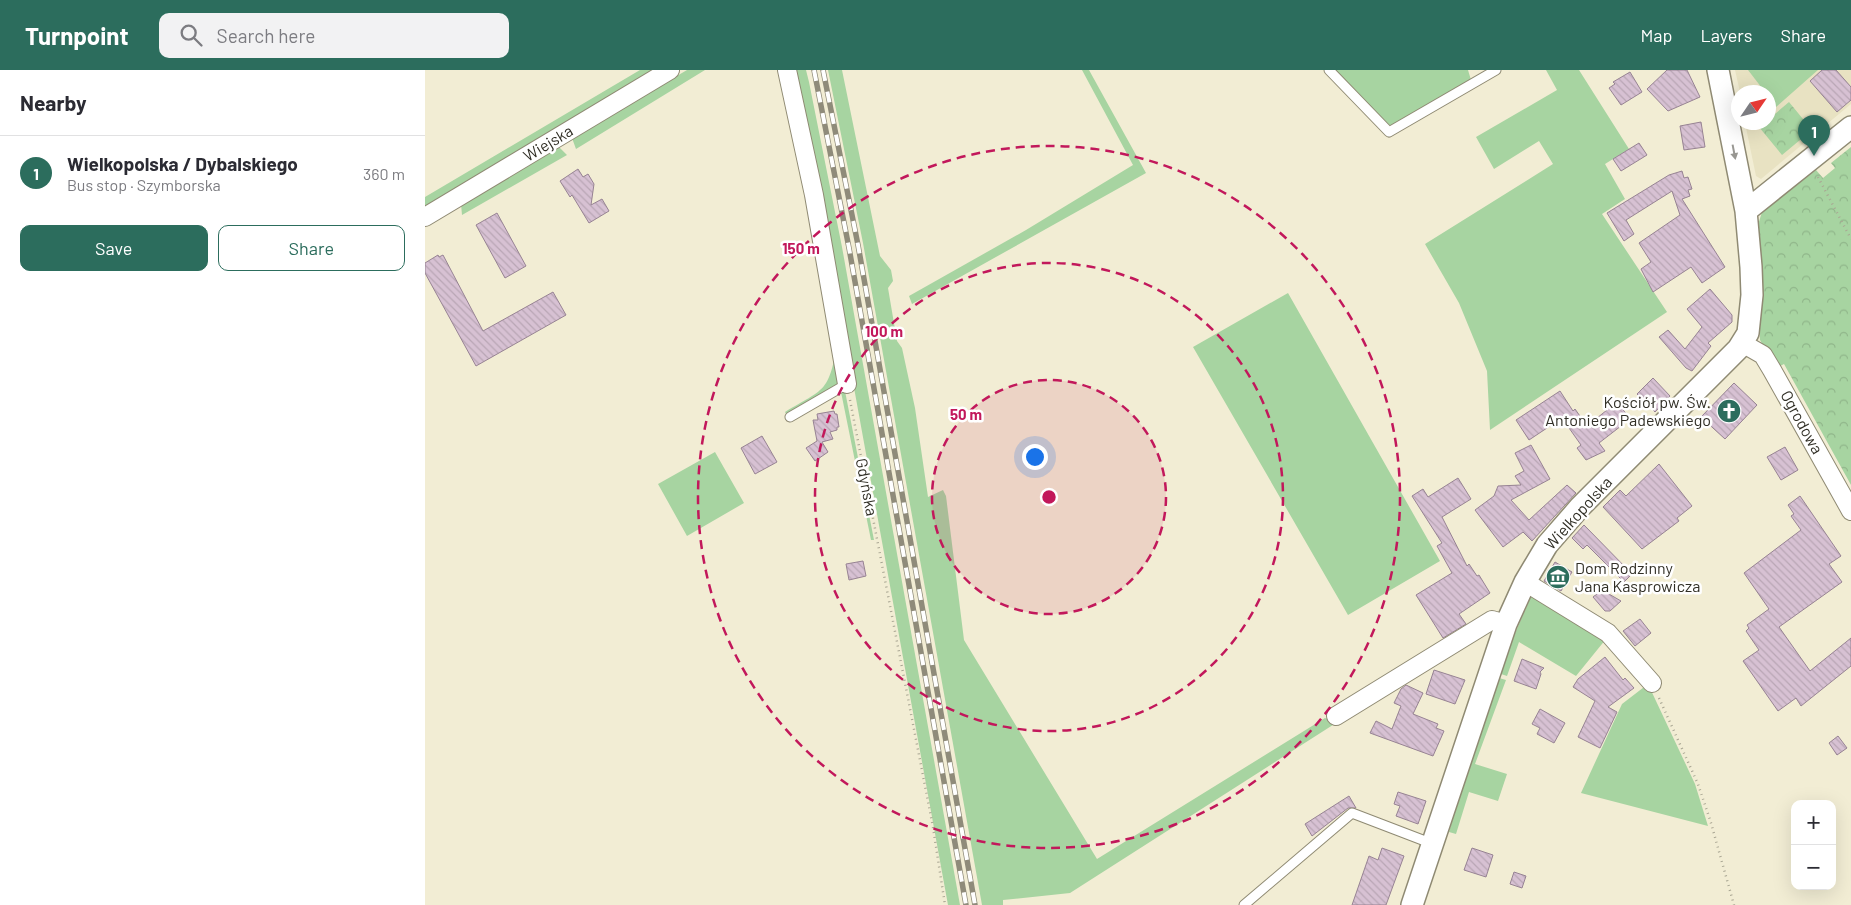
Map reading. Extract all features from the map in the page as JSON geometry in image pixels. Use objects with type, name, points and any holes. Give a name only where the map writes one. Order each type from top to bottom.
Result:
[{"type":"street","name":"Wiejska","points":[[425,217],[670,70]]},
{"type":"street","points":[[787,70],[814,195],[847,384]]},
{"type":"street","name":"Wielkopolska","points":[[1412,905],[1506,624],[1525,582],[1547,545],[1580,506],[1710,379],[1743,343],[1748,333],[1752,295],[1746,211],[1717,70]]},
{"type":"street","points":[[1746,211],[1851,127]]},
{"type":"street","name":"Ogrodowa","points":[[1743,343],[1763,355],[1851,511]]},
{"type":"street","points":[[1525,582],[1608,633],[1652,683]]},
{"type":"street","points":[[1336,716],[1492,620],[1506,624]]},
{"type":"lane","points":[[1329,70],[1389,132],[1496,70]]},
{"type":"lane","points":[[790,417],[847,384]]},
{"type":"lane","points":[[1244,905],[1352,813],[1433,844]]},
{"type":"path","points":[[1806,162],[1818,178],[1851,239]]},
{"type":"path","name":"Gdyńska","points":[[847,384],[933,827],[945,905]]},
{"type":"path","points":[[1652,683],[1698,784],[1734,905]]},
{"type":"shaded area","points":[[1735,70],[1851,70],[1851,104],[1761,179],[1756,176],[1746,130],[1776,130],[1776,85],[1738,85]]},
{"type":"green space","points":[[640,70],[655,70],[425,207],[425,197]]},
{"type":"green space","points":[[687,70],[705,70],[576,149],[572,138]]},
{"type":"green space","points":[[791,70],[806,70],[809,82],[842,247],[960,905],[948,905],[829,250]]},
{"type":"green space","points":[[828,70],[842,70],[880,256],[891,270],[893,281],[888,288],[897,341],[902,348],[915,408],[928,497],[943,490],[946,496],[964,640],[1097,859],[1325,718],[1336,723],[1070,893],[1003,900],[1003,905],[982,905],[863,243]]},
{"type":"green space","points":[[1082,70],[1089,70],[1146,173],[912,304],[909,296],[1026,230],[1133,165]]},
{"type":"green space","points":[[1335,70],[1468,70],[1471,80],[1389,128]]},
{"type":"green space","points":[[1546,70],[1579,70],[1629,149],[1605,164],[1625,199],[1602,214],[1667,312],[1490,430],[1487,371],[1459,303],[1425,244],[1553,164],[1539,141],[1494,169],[1476,137],[1557,90]]},
{"type":"green space","points":[[1748,70],[1818,70],[1776,107],[1776,85],[1760,85]]},
{"type":"green space","points":[[1789,102],[1812,130],[1782,155],[1761,130],[1776,130],[1776,113]]},
{"type":"green space","points":[[558,146],[567,155],[462,215],[461,204]]},
{"type":"green space","points":[[1851,147],[1851,485],[1784,364],[1776,368],[1760,340],[1757,228],[1762,212],[1816,170],[1823,178],[1835,168],[1831,163]]},
{"type":"green space","points":[[1288,293],[1440,561],[1348,615],[1193,347]]},
{"type":"green space","points":[[837,346],[842,383],[787,415],[785,412],[823,388],[831,373]]},
{"type":"green space","points":[[845,391],[874,540],[871,540],[841,392]]},
{"type":"green space","points":[[715,452],[744,503],[687,536],[658,484]]},
{"type":"green space","points":[[1533,592],[1606,639],[1576,676],[1519,642],[1507,676],[1501,674],[1513,638]]},
{"type":"green space","points":[[1499,678],[1506,680],[1475,764],[1507,774],[1498,801],[1469,792],[1456,834],[1449,832],[1469,762]]},
{"type":"green space","points":[[1648,684],[1695,784],[1708,826],[1581,793],[1622,704]]},
{"type":"building","points":[[1667,70],[1687,70],[1700,97],[1668,111],[1647,89]]},
{"type":"building","points":[[1822,70],[1836,70],[1851,87],[1851,100],[1837,112],[1810,81]]},
{"type":"building","points":[[1630,72],[1642,92],[1621,105],[1609,88],[1615,84],[1613,82]]},
{"type":"building","points":[[1701,122],[1705,147],[1684,150],[1680,126]]},
{"type":"building","points":[[1639,143],[1647,155],[1621,171],[1613,159]]},
{"type":"building","points":[[578,169],[583,177],[588,174],[594,184],[591,205],[602,199],[609,211],[589,223],[572,195],[570,197],[560,181]]},
{"type":"building","points":[[1682,171],[1684,178],[1688,177],[1692,189],[1688,190],[1690,196],[1682,199],[1725,267],[1702,283],[1691,267],[1653,292],[1641,269],[1651,262],[1639,243],[1680,215],[1672,191],[1626,220],[1634,234],[1624,241],[1607,213],[1669,175]]},
{"type":"building","points":[[497,213],[526,266],[505,278],[476,225]]},
{"type":"building","points":[[438,255],[439,257],[443,255],[483,331],[553,292],[566,315],[476,366],[425,273],[425,263]]},
{"type":"building","points":[[1710,289],[1732,315],[1732,322],[1708,343],[1711,346],[1692,371],[1686,368],[1659,337],[1668,330],[1685,349],[1702,327],[1687,309]]},
{"type":"building","points":[[1653,378],[1670,396],[1655,412],[1637,394]]},
{"type":"building","name":"Kościół pw. Św. Antoniego Padewskiego","points":[[1734,383],[1757,405],[1725,439],[1701,417]]},
{"type":"building","points":[[1560,391],[1573,411],[1575,409],[1587,426],[1607,410],[1604,406],[1615,399],[1630,419],[1599,443],[1605,451],[1586,460],[1577,448],[1581,445],[1562,418],[1529,440],[1516,420]]},
{"type":"building","points":[[834,411],[837,414],[839,427],[837,427],[837,430],[830,432],[833,439],[822,442],[828,452],[815,461],[806,448],[817,441],[813,420],[818,420],[817,414]]},
{"type":"building","points":[[762,436],[777,462],[755,474],[741,448]]},
{"type":"building","points":[[1531,445],[1550,479],[1511,500],[1529,520],[1567,485],[1576,493],[1532,541],[1523,532],[1503,547],[1475,510],[1494,496],[1498,486],[1521,485],[1515,476],[1524,471],[1515,453]]},
{"type":"building","points":[[1785,447],[1798,470],[1781,480],[1767,457]]},
{"type":"building","points":[[1659,464],[1692,506],[1677,518],[1679,521],[1642,549],[1603,507],[1620,490],[1626,496]]},
{"type":"building","points":[[1458,478],[1471,499],[1442,517],[1467,566],[1469,564],[1477,576],[1479,575],[1490,593],[1459,614],[1466,624],[1443,638],[1416,595],[1452,573],[1437,546],[1442,543],[1412,496],[1423,489],[1428,497]]},
{"type":"building","points":[[1800,496],[1841,556],[1829,564],[1842,582],[1779,627],[1810,671],[1851,638],[1851,666],[1801,706],[1796,698],[1778,711],[1743,661],[1759,650],[1746,631],[1749,628],[1747,625],[1769,609],[1744,573],[1801,530],[1791,516],[1794,514],[1788,505]]},
{"type":"building","points":[[1584,525],[1632,574],[1624,582],[1587,545],[1583,549],[1572,538]]},
{"type":"building","points":[[863,561],[866,576],[849,580],[846,564]]},
{"type":"building","name":"Dom Rodzinny Jana Kasprowicza","points":[[1555,562],[1572,572],[1561,591],[1544,581]]},
{"type":"building","points":[[1602,590],[1621,601],[1610,611],[1605,611],[1593,597]]},
{"type":"building","points":[[1640,619],[1651,633],[1635,646],[1623,631]]},
{"type":"building","points":[[1605,657],[1623,680],[1625,678],[1634,688],[1608,707],[1617,712],[1600,748],[1578,737],[1595,701],[1573,687],[1578,679]]},
{"type":"building","points":[[1522,659],[1544,668],[1540,672],[1536,689],[1514,681]]},
{"type":"building","points":[[1434,670],[1465,680],[1455,704],[1426,694]]},
{"type":"building","points":[[1406,685],[1423,693],[1413,714],[1438,724],[1436,728],[1444,731],[1433,756],[1370,733],[1376,721],[1392,729],[1401,706],[1394,703],[1401,689]]},
{"type":"building","points":[[1540,709],[1565,723],[1554,743],[1537,734],[1540,728],[1532,724]]},
{"type":"building","points":[[1838,736],[1847,748],[1837,755],[1829,743]]},
{"type":"building","points":[[1398,792],[1426,801],[1418,824],[1396,816],[1400,806],[1394,804]]},
{"type":"building","points":[[1349,796],[1356,808],[1348,808],[1312,836],[1305,824]]},
{"type":"building","points":[[1382,848],[1404,856],[1386,905],[1352,905],[1369,856],[1378,860]]},
{"type":"building","points":[[1472,848],[1493,855],[1486,877],[1464,870]]},
{"type":"building","points":[[1514,872],[1526,876],[1522,888],[1510,884]]},
{"type":"railway","points":[[814,70],[849,248],[966,905]]},
{"type":"railway","points":[[823,70],[858,245],[975,905]]},
{"type":"place","name":"Wielkopolska / Dybalskiego","points":[[1814,156]]},
{"type":"place","name":"Kościół pw. Św. Antoniego Padewskiego","points":[[1729,411]]},
{"type":"place","name":"Dom Rodzinny Jana Kasprowicza","points":[[1558,577]]}]
